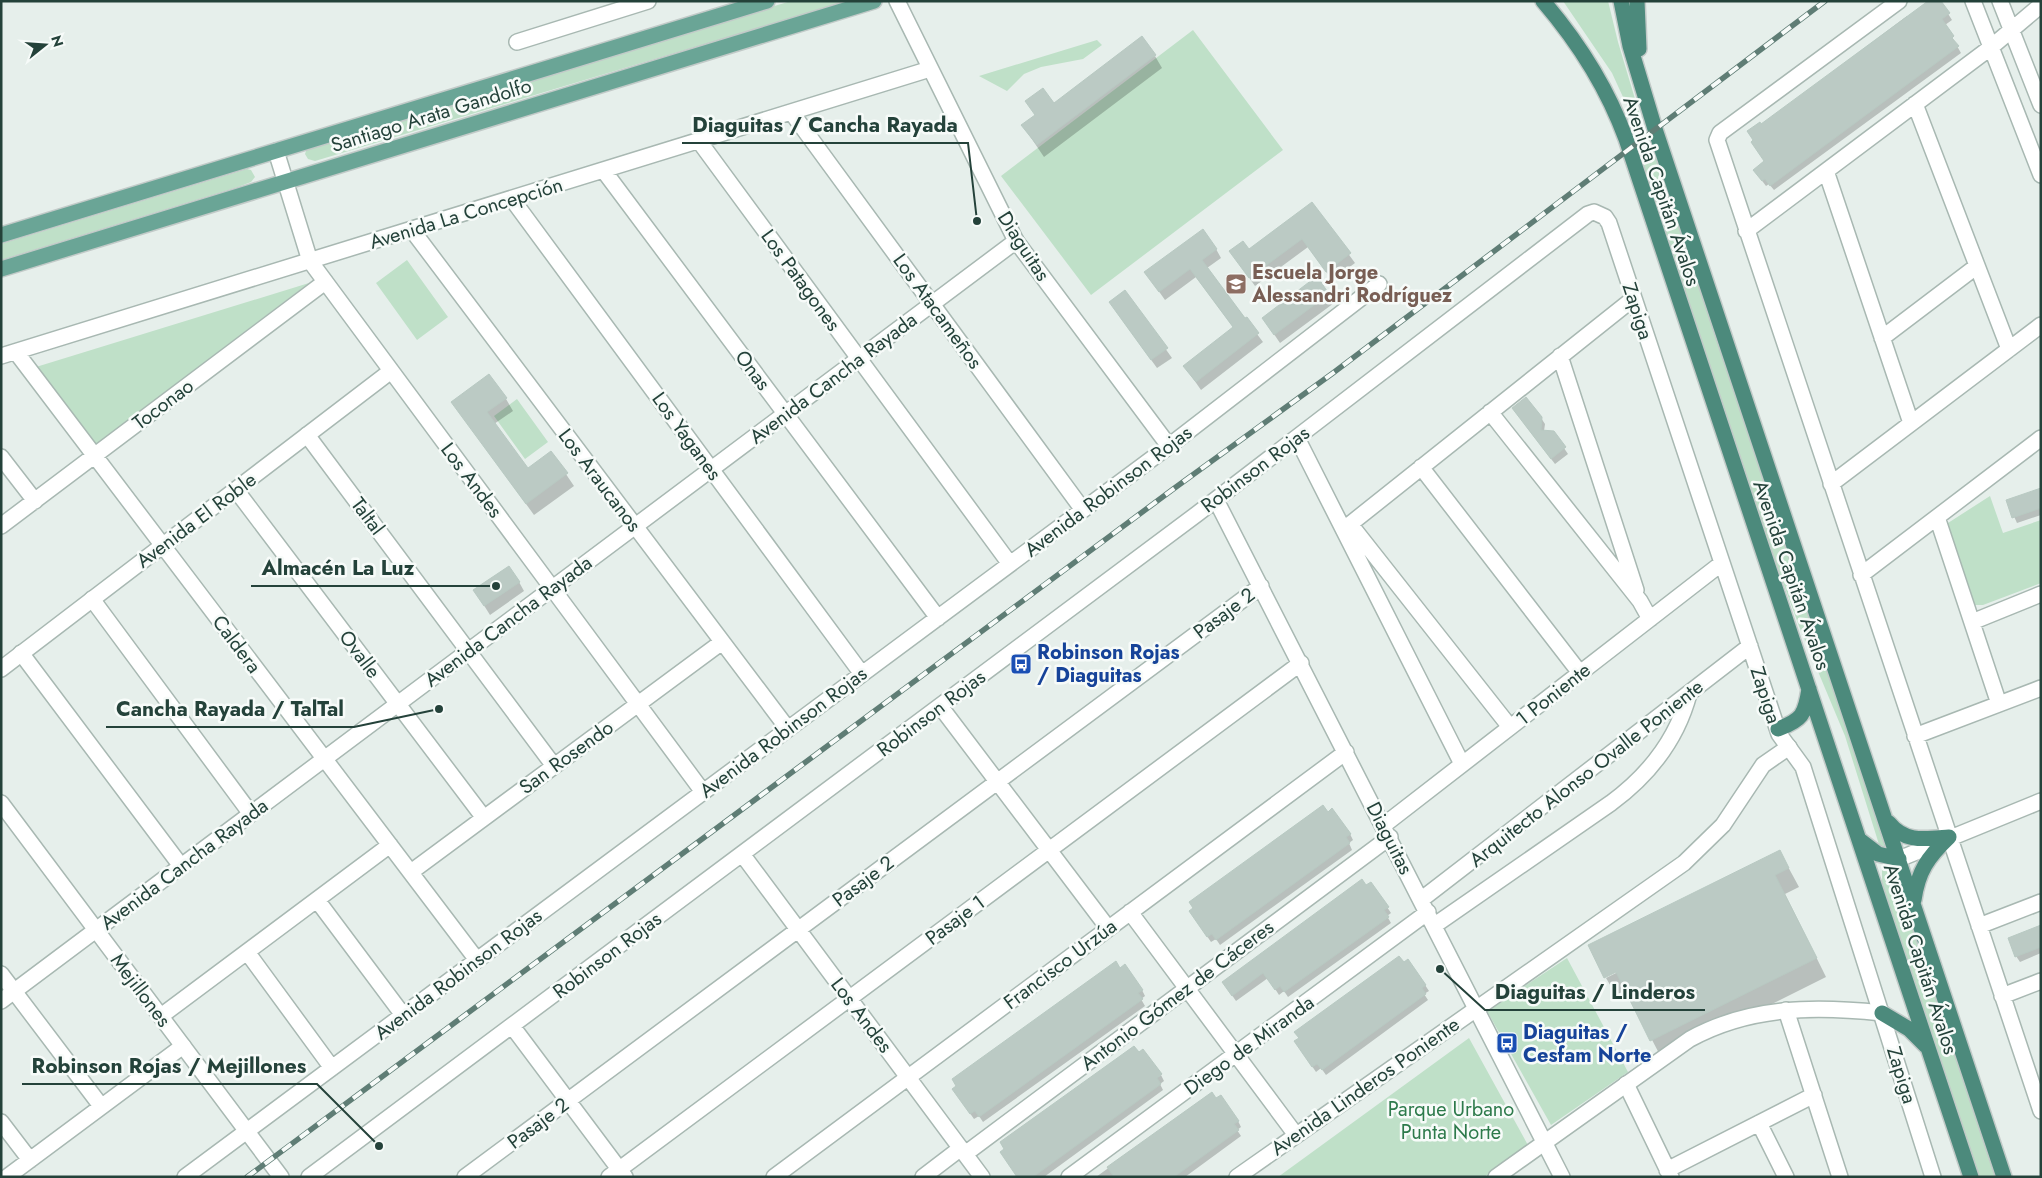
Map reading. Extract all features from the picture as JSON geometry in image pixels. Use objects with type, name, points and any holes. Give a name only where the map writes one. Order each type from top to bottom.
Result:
[{"type":"highway","name":"Avenida Capitán Ávalos","points":[[1543,1],[1592,66],[1617,114],[1931,1052],[1971,1177]]},
{"type":"highway","name":"Avenida Capitán Ávalos","points":[[1621,1],[1630,46],[1648,105],[2004,1177]]},
{"type":"highway","points":[[1637,1],[1641,69],[1648,105]]},
{"type":"highway","points":[[1778,729],[1794,723],[1802,716],[1807,704],[1809,688]]},
{"type":"highway","points":[[1887,821],[1895,831],[1907,838],[1922,840],[1949,837]]},
{"type":"highway","points":[[1913,902],[1917,882],[1927,860],[1949,837]]},
{"type":"highway","points":[[1860,841],[1878,854],[1899,859]]},
{"type":"highway","points":[[1882,1013],[1909,1029],[1931,1052]]},
{"type":"main road","name":"Santiago Arata Gandolfo","points":[[1,236],[767,1]]},
{"type":"main road","name":"Santiago Arata Gandolfo","points":[[1,269],[874,1]]},
{"type":"street","points":[[517,42],[648,1]]},
{"type":"street","name":"Diaguitas","points":[[897,1],[1016,241],[1170,446]]},
{"type":"street","points":[[1899,1],[1720,133],[1717,137],[1717,144],[2002,996],[2035,1071],[2041,1111]]},
{"type":"street","points":[[1973,1],[2041,175]]},
{"type":"street","points":[[2000,1],[2041,105]]},
{"type":"street","points":[[1746,231],[1990,48],[2041,5]]},
{"type":"street","name":"Avenida La Concepción","points":[[1,356],[930,69]]},
{"type":"street","points":[[1915,104],[2010,349]]},
{"type":"street","name":"Los Atacameños","points":[[792,113],[1083,510]]},
{"type":"street","name":"Los Patagones","points":[[700,141],[1010,564]]},
{"type":"street","name":"Los Andes","points":[[276,151],[310,261],[703,792]]},
{"type":"street","name":"Onas","points":[[604,171],[938,618]]},
{"type":"street","points":[[1826,171],[1911,423]]},
{"type":"street","name":"Los Yaganes","points":[[512,199],[862,674]]},
{"type":"street","name":"Robinson Rojas","points":[[309,1177],[1216,500],[1588,214],[1600,214]]},
{"type":"street","name":"Zapiga","points":[[1600,214],[1609,223],[1778,729],[1803,767],[1933,1177]]},
{"type":"street","name":"Los Araucanos","points":[[412,230],[788,729]]},
{"type":"street","name":"Avenida Cancha Rayada","points":[[1,1001],[1016,241]]},
{"type":"street","points":[[1882,338],[1977,266]]},
{"type":"street","name":"Toconao","points":[[1,526],[325,282]]},
{"type":"street","name":"Avenida Robinson Rojas","points":[[185,1177],[1170,446],[1379,284]]},
{"type":"street","points":[[1347,526],[1634,298]]},
{"type":"street","points":[[1831,484],[2041,325]]},
{"type":"street","name":"Caldera","points":[[16,352],[477,960]]},
{"type":"street","points":[[1560,356],[1640,601]]},
{"type":"street","name":"Avenida El Roble","points":[[1,668],[391,371]]},
{"type":"street","points":[[1490,412],[1640,601],[1650,619]]},
{"type":"street","name":"Taltal","points":[[307,435],[554,766]]},
{"type":"street","points":[[1297,438],[1347,526],[1462,764]]},
{"type":"street","points":[[1861,575],[2041,438]]},
{"type":"street","points":[[1,457],[35,501]]},
{"type":"street","points":[[1421,467],[1580,673]]},
{"type":"street","name":"Ovalle","points":[[236,490],[484,818]]},
{"type":"street","name":"Diaguitas","points":[[1216,500],[1477,1007],[1562,1177]]},
{"type":"street","points":[[1936,518],[1999,704]]},
{"type":"street","points":[[1347,526],[1510,727]]},
{"type":"street","name":"1 Poniente","points":[[1387,831],[1462,764],[1722,563]]},
{"type":"street","name":"Pasaje 2","points":[[465,1177],[1261,586]]},
{"type":"street","points":[[1972,622],[2041,594]]},
{"type":"street","points":[[92,599],[251,814]]},
{"type":"street","name":"San Rosendo","points":[[411,872],[722,642]]},
{"type":"street","name":"Arquitecto Alonso Ovalle Poniente","points":[[1428,912],[1689,694],[1750,646]]},
{"type":"street","points":[[21,653],[181,866]]},
{"type":"street","name":"Pasaje 1","points":[[618,1174],[849,999],[1301,663]]},
{"type":"street","points":[[1915,736],[2041,688]]},
{"type":"street","points":[[1428,912],[1611,803],[1634,785],[1654,763],[1673,734],[1689,694]]},
{"type":"street","points":[[940,706],[1108,928]]},
{"type":"street","name":"Avenida Linderos Poniente","points":[[1237,1177],[1698,851],[1734,811],[1763,765],[1789,747]]},
{"type":"street","name":"Francisco Urzúa","points":[[774,1177],[1346,752]]},
{"type":"street","points":[[1899,859],[2041,801]]},
{"type":"street","name":"Mejillones","points":[[1,802],[280,1177]]},
{"type":"street","name":"Antonio Gómez de Cáceres","points":[[963,1151],[1187,988],[1387,831]]},
{"type":"street","points":[[161,1016],[390,846]]},
{"type":"street","name":"Los Andes","points":[[742,854],[982,1177]]},
{"type":"street","points":[[317,900],[403,1015]]},
{"type":"street","points":[[1979,926],[2041,902]]},
{"type":"street","points":[[1130,912],[1296,1135]]},
{"type":"street","name":"Diego de Miranda","points":[[1069,1177],[1428,912]]},
{"type":"street","points":[[248,952],[332,1068]]},
{"type":"street","points":[[1,974],[101,1106]]},
{"type":"street","points":[[2002,996],[2041,981]]},
{"type":"street","points":[[1496,1177],[1626,1084],[1705,1031],[1736,1018],[1786,1010],[1825,1009],[1882,1013]]},
{"type":"street","points":[[1786,1010],[1840,1177]]},
{"type":"street","points":[[512,1026],[568,1100],[618,1174]]},
{"type":"street","points":[[7,1177],[183,1046]]},
{"type":"street","points":[[1626,1084],[1669,1173],[1814,1095]]},
{"type":"street","points":[[1,1122],[30,1160]]},
{"type":"street","points":[[1759,1123],[1786,1177]]},
{"type":"street","points":[[924,1177],[963,1151]]},
{"type":"green space","points":[[791,1],[848,1],[315,161],[308,159],[305,154],[307,148]]},
{"type":"green space","points":[[1563,1],[1608,1],[1641,119],[1634,121],[1612,73]]},
{"type":"green space","points":[[1193,30],[1283,150],[1091,295],[1001,176]]},
{"type":"green space","points":[[1097,40],[1102,45],[1083,59],[1041,67],[1024,74],[1007,91],[979,76]]},
{"type":"green space","points":[[1654,153],[1657,157],[1995,1177],[1978,1177],[1882,886],[1882,854],[1845,736],[1799,626],[1767,539],[1642,162],[1643,157]]},
{"type":"green space","points":[[247,169],[251,170],[255,177],[251,182],[238,187],[1,260],[1,244]]},
{"type":"green space","points":[[407,260],[448,317],[417,340],[376,283]]},
{"type":"green space","points":[[309,283],[93,447],[36,367]]},
{"type":"green space","points":[[517,399],[548,442],[525,459],[494,416]]},
{"type":"green space","points":[[1990,496],[2003,533],[2041,520],[2041,583],[1983,605],[1972,605],[1947,530],[1948,523]]},
{"type":"green space","name":"Parque Urbano Punta Norte","points":[[1567,958],[1628,1072],[1551,1125],[1487,1011]]},
{"type":"green space","name":"Parque Urbano Punta Norte","points":[[1469,1038],[1529,1147],[1484,1177],[1278,1177]]},
{"type":"building","points":[[1928,1],[1941,1],[1950,13],[1942,19],[1954,36],[1952,38],[1959,46],[1770,186],[1765,179],[1762,181],[1753,170],[1764,161],[1751,142],[1753,140],[1747,131],[1760,122],[1761,124]]},
{"type":"building","points":[[1142,36],[1156,55],[1037,145],[1021,125],[1035,115],[1025,101],[1043,88],[1054,103]]},
{"type":"building","points":[[1312,202],[1351,253],[1326,272],[1302,239],[1249,278],[1229,251],[1243,241],[1249,249]]},
{"type":"building","points":[[1203,229],[1217,249],[1202,260],[1245,318],[1247,317],[1259,333],[1196,382],[1183,366],[1233,327],[1190,269],[1159,292],[1144,272]]},
{"type":"building","points":[[1317,276],[1329,294],[1274,335],[1262,318]]},
{"type":"building","points":[[1125,290],[1168,348],[1151,360],[1109,302]]},
{"type":"building","points":[[489,374],[507,398],[487,412],[528,468],[551,451],[568,473],[526,504],[451,402]]},
{"type":"building","points":[[1526,397],[1542,417],[1541,430],[1554,431],[1566,447],[1551,459],[1512,408]]},
{"type":"building","points":[[2041,488],[2041,508],[2012,518],[2006,500]]},
{"type":"building","points":[[509,566],[520,582],[484,606],[473,590]]},
{"type":"building","points":[[1323,805],[1328,812],[1332,808],[1351,834],[1346,837],[1350,843],[1216,940],[1212,934],[1207,937],[1189,911],[1193,908],[1189,902]]},
{"type":"building","points":[[1780,850],[1789,868],[1775,875],[1817,958],[1650,1041],[1616,972],[1604,978],[1588,945]]},
{"type":"building","points":[[1362,879],[1366,885],[1371,882],[1389,907],[1384,910],[1389,917],[1284,992],[1280,986],[1275,990],[1263,973],[1232,996],[1222,982]]},
{"type":"building","points":[[2041,925],[2041,947],[2015,957],[2008,938]]},
{"type":"building","points":[[1399,956],[1404,962],[1408,959],[1426,985],[1422,988],[1426,994],[1322,1070],[1317,1064],[1312,1067],[1294,1041],[1299,1038],[1294,1032]]},
{"type":"building","points":[[1116,961],[1120,968],[1125,964],[1143,990],[1138,993],[1143,999],[979,1117],[975,1111],[970,1114],[952,1089],[956,1086],[952,1079]]},
{"type":"building","points":[[1134,1046],[1139,1052],[1143,1049],[1162,1074],[1157,1078],[1161,1084],[1033,1177],[1017,1177],[1000,1152],[1004,1149],[1000,1142]]},
{"type":"building","points":[[1212,1092],[1216,1098],[1221,1095],[1239,1121],[1234,1124],[1239,1130],[1174,1177],[1114,1177],[1107,1167]]},
{"type":"railway","points":[[247,1177],[1176,487],[1333,373],[1825,1]]},
{"type":"place","name":"Diaguitas / Cancha Rayada","points":[[977,221]]},
{"type":"place","name":"Escuela Jorge Alessandri Rodríguez","points":[[1236,284]]},
{"type":"place","name":"Almacén La Luz","points":[[496,586]]},
{"type":"place","name":"Robinson Rojas / Diaguitas","points":[[1021,664]]},
{"type":"place","name":"Cancha Rayada / TalTal","points":[[439,709]]},
{"type":"place","name":"Diaguitas / Linderos","points":[[1440,969]]},
{"type":"place","name":"Diaguitas / Cesfam Norte","points":[[1507,1043]]},
{"type":"place","name":"Robinson Rojas / Mejillones","points":[[379,1146]]}]
